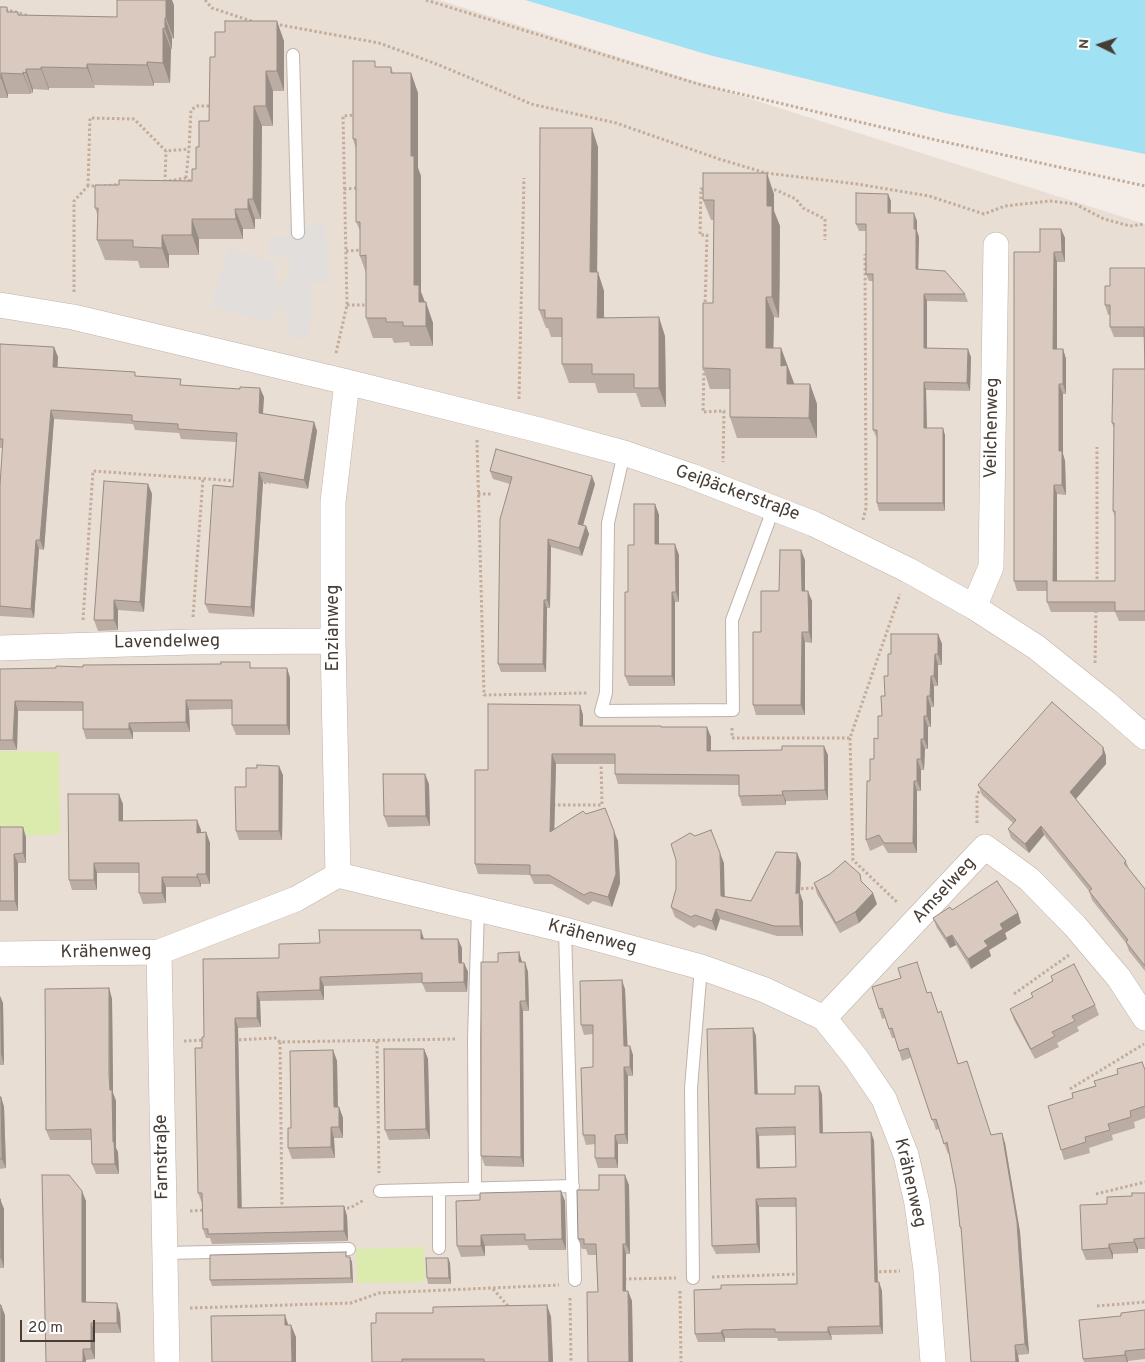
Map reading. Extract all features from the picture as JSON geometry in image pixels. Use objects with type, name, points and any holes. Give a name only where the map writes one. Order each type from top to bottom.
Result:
[{"type":"street","name":"Veilchenweg","points":[[974,607],[991,567],[996,245]]},
{"type":"street","name":"Geißäckerstraße","points":[[0,305],[74,318],[339,380],[519,425],[624,454],[774,507],[814,524],[908,570],[974,607],[1036,647],[1145,737]]},
{"type":"street","name":"Enzianweg","points":[[338,875],[333,641],[333,502],[339,380]]},
{"type":"street","name":"Lavendelweg","points":[[0,648],[192,642],[333,641]]},
{"type":"street","name":"Amselweg","points":[[824,1018],[985,847],[1030,879],[1119,978],[1145,1018]]},
{"type":"street","name":"Krähenweg","points":[[0,954],[158,952],[296,899],[338,875],[566,930],[701,967],[765,990],[824,1018],[856,1058],[884,1099],[906,1155],[917,1203],[926,1270],[933,1362]]},
{"type":"street","name":"Farnstraße","points":[[158,952],[167,1362]]},
{"type":"lane","points":[[293,55],[298,234]]},
{"type":"lane","points":[[624,454],[608,523],[606,693],[601,711],[733,710],[732,620],[774,507]]},
{"type":"lane","points":[[475,1188],[474,1039],[478,909]]},
{"type":"lane","points":[[566,930],[573,1186],[572,1281]]},
{"type":"lane","points":[[686,1278],[691,1088],[701,967]]},
{"type":"lane","points":[[380,1191],[573,1186]]},
{"type":"lane","points":[[439,1190],[439,1248]]},
{"type":"lane","points":[[165,1253],[349,1250]]},
{"type":"path","points":[[205,0],[212,8],[252,22],[261,22]]},
{"type":"path","points":[[426,0],[698,84],[936,140],[1145,186]]},
{"type":"path","points":[[0,10],[31,16]]},
{"type":"path","points":[[269,23],[379,43],[452,70],[531,104],[616,123],[720,159],[766,172],[929,196],[984,214],[1005,206],[1050,201],[1075,204],[1104,219],[1130,226],[1145,224]]},
{"type":"path","points":[[186,178],[190,150],[190,110],[197,106],[209,106],[214,100]]},
{"type":"path","points":[[339,380],[347,305],[343,116],[360,115]]},
{"type":"path","points":[[74,318],[74,201],[88,186],[90,118],[134,119],[166,151],[165,182]]},
{"type":"path","points":[[166,151],[190,150]]},
{"type":"path","points":[[159,182],[186,178],[194,184]]},
{"type":"path","points":[[519,425],[524,178]]},
{"type":"path","points":[[88,186],[125,184]]},
{"type":"path","points":[[344,189],[367,188]]},
{"type":"path","points":[[705,313],[707,235],[700,235],[701,189],[710,189]]},
{"type":"path","points":[[767,190],[776,190],[796,199],[803,208],[825,219],[825,240]]},
{"type":"path","points":[[346,250],[367,250]]},
{"type":"path","points":[[857,545],[866,508],[866,254]]},
{"type":"path","points":[[347,305],[373,305]]},
{"type":"path","points":[[704,362],[703,412],[724,411],[723,488]]},
{"type":"path","points":[[476,414],[484,695],[606,693]]},
{"type":"path","points":[[1096,594],[1098,447]]},
{"type":"path","points":[[81,646],[93,471],[242,481]]},
{"type":"path","points":[[192,642],[204,478]]},
{"type":"path","points":[[251,482],[270,483]]},
{"type":"path","points":[[478,494],[493,494]]},
{"type":"path","points":[[908,570],[850,738],[853,860],[918,920]]},
{"type":"path","points":[[1079,681],[1096,662],[1096,603]]},
{"type":"path","points":[[733,710],[732,738],[850,738]]},
{"type":"path","points":[[544,805],[602,805],[602,758]]},
{"type":"path","points":[[977,856],[977,794],[984,787]]},
{"type":"path","points":[[792,889],[815,888]]},
{"type":"path","points":[[1014,994],[1088,942]]},
{"type":"path","points":[[228,1040],[275,1038],[280,1042],[474,1039]]},
{"type":"path","points":[[161,1042],[209,1040]]},
{"type":"path","points":[[340,1208],[350,1208],[380,1191],[377,1041]]},
{"type":"path","points":[[280,1042],[282,1209],[292,1209]]},
{"type":"path","points":[[1070,1089],[1145,1043]]},
{"type":"path","points":[[1096,1194],[1145,1182]]},
{"type":"path","points":[[164,1211],[213,1210]]},
{"type":"path","points":[[867,1272],[926,1270]]},
{"type":"path","points":[[622,1279],[808,1274]]},
{"type":"path","points":[[681,1362],[686,1278]]},
{"type":"path","points":[[166,1309],[351,1303],[379,1293],[555,1286],[572,1281],[571,1362]]},
{"type":"path","points":[[492,1288],[509,1307],[510,1312]]},
{"type":"path","points":[[1097,1306],[1145,1302]]},
{"type":"shaded area","points":[[0,0],[439,0],[1145,224],[1145,1362],[0,1362]]},
{"type":"shaded area","points":[[288,225],[325,225],[328,283],[310,284],[311,319],[306,340],[287,335],[290,322],[285,310],[275,307],[272,322],[210,307],[229,248],[276,263],[275,283],[282,284],[289,278],[290,257],[270,256],[270,236],[288,237]]},
{"type":"green space","points":[[0,751],[59,752],[60,834],[0,837]]},
{"type":"green space","points":[[424,1247],[425,1282],[357,1283],[356,1249]]},
{"type":"water","points":[[525,0],[1145,0],[1145,154],[949,114],[709,55]]},
{"type":"building","points":[[117,0],[166,0],[165,29],[163,28],[163,63],[147,62],[147,65],[87,64],[87,68],[41,67],[41,69],[26,69],[26,73],[23,72],[23,74],[1,73],[0,78],[0,7],[7,7],[7,12],[18,12],[18,15],[117,17]]},
{"type":"building","points":[[225,21],[277,21],[277,71],[266,71],[266,106],[254,106],[253,199],[248,199],[248,209],[235,209],[236,219],[192,219],[192,235],[162,235],[162,248],[133,247],[133,240],[97,240],[98,208],[95,208],[95,185],[119,185],[119,180],[192,181],[192,169],[196,169],[196,147],[199,147],[199,121],[209,121],[210,57],[215,57],[215,32],[225,32]]},
{"type":"building","points":[[353,61],[375,61],[375,67],[391,67],[391,73],[411,73],[411,156],[414,156],[414,285],[419,285],[419,302],[426,302],[426,326],[403,326],[403,322],[386,322],[386,318],[366,318],[366,255],[360,256],[360,222],[356,222],[356,139],[353,139]]},
{"type":"building","points":[[540,128],[592,128],[590,272],[598,272],[597,318],[659,317],[659,388],[634,388],[634,374],[592,374],[592,364],[562,364],[562,318],[545,318],[545,310],[539,310]]},
{"type":"building","points":[[703,173],[767,173],[767,206],[772,206],[772,297],[766,297],[766,348],[781,348],[781,366],[787,365],[787,384],[810,384],[809,418],[730,417],[730,369],[703,368],[703,303],[713,303],[714,200],[703,200]]},
{"type":"building","points":[[856,193],[888,194],[888,213],[914,213],[916,269],[945,271],[965,294],[924,294],[924,348],[968,349],[967,383],[924,382],[924,428],[943,428],[943,503],[877,503],[877,430],[873,430],[873,274],[866,274],[866,224],[856,224]]},
{"type":"building","points":[[1040,229],[1061,229],[1062,252],[1054,252],[1053,349],[1063,349],[1063,384],[1059,384],[1059,451],[1062,451],[1062,485],[1054,485],[1053,581],[1115,581],[1115,511],[1113,511],[1114,423],[1112,423],[1113,369],[1145,369],[1145,611],[1115,611],[1115,602],[1047,602],[1047,581],[1014,581],[1014,252],[1040,252]]},
{"type":"building","points":[[1110,268],[1145,268],[1145,369],[1144,327],[1110,327],[1110,305],[1105,305],[1105,286],[1110,286]]},
{"type":"building","points":[[0,344],[54,347],[53,367],[135,372],[135,376],[181,379],[180,385],[240,389],[240,387],[260,388],[259,413],[314,422],[304,480],[259,472],[251,607],[205,604],[213,485],[233,487],[237,433],[178,429],[178,424],[132,421],[132,415],[51,410],[40,540],[36,540],[31,609],[0,606],[0,485],[3,439],[0,439]]},
{"type":"building","points":[[496,449],[592,476],[578,524],[586,526],[579,548],[548,539],[547,600],[544,600],[543,664],[498,664],[500,519],[512,477],[490,471]]},
{"type":"building","points":[[104,481],[148,484],[140,602],[114,600],[114,620],[94,620]]},
{"type":"building","points":[[634,504],[655,504],[655,544],[675,544],[676,592],[672,592],[672,676],[625,676],[625,592],[628,592],[628,545],[634,545]]},
{"type":"building","points":[[780,550],[801,550],[802,591],[808,591],[809,632],[802,632],[801,705],[753,705],[753,632],[761,632],[761,591],[779,591]]},
{"type":"building","points":[[891,634],[938,634],[938,654],[935,654],[934,676],[931,676],[930,696],[927,696],[927,716],[924,716],[924,739],[921,739],[921,759],[917,759],[917,781],[914,781],[913,843],[884,843],[879,835],[866,840],[867,781],[870,781],[870,759],[874,759],[874,738],[878,739],[878,716],[882,716],[881,696],[885,696],[884,676],[888,676],[888,654],[891,654]]},
{"type":"building","points":[[221,662],[250,662],[250,668],[287,668],[287,725],[232,725],[232,700],[186,700],[186,722],[129,723],[129,729],[83,729],[83,702],[15,701],[13,740],[0,740],[0,669],[56,668],[56,666],[83,667],[83,665],[221,664]]},
{"type":"building","points":[[1052,702],[1103,747],[1103,754],[1070,792],[1126,861],[1124,863],[1145,889],[1145,966],[1126,942],[1128,940],[1089,891],[1092,889],[1041,826],[1025,844],[1008,829],[1016,820],[978,785]]},
{"type":"building","points":[[488,704],[580,705],[580,726],[707,727],[707,751],[782,750],[782,746],[824,746],[825,790],[782,791],[783,795],[739,796],[739,775],[615,774],[615,754],[552,754],[550,832],[583,811],[586,814],[605,808],[614,831],[616,874],[608,897],[590,892],[584,895],[549,875],[530,875],[530,865],[475,864],[475,770],[488,770]]},
{"type":"building","points":[[257,765],[279,766],[279,831],[236,831],[235,787],[246,787],[246,768],[257,768]]},
{"type":"building","points":[[383,774],[425,774],[426,816],[384,816]]},
{"type":"building","points":[[68,794],[119,794],[119,821],[197,820],[197,833],[206,832],[206,874],[197,874],[197,877],[162,877],[162,893],[139,893],[139,863],[94,863],[94,880],[69,880]]},
{"type":"building","points":[[0,827],[23,827],[23,853],[14,854],[15,901],[0,901]]},
{"type":"building","points":[[711,830],[720,853],[721,896],[751,901],[776,852],[797,853],[796,894],[799,892],[800,926],[774,926],[716,909],[712,921],[695,915],[691,917],[671,907],[676,889],[676,860],[671,844],[690,833],[695,836]]},
{"type":"building","points":[[845,861],[860,874],[861,881],[873,893],[855,912],[836,923],[814,883],[830,874]]},
{"type":"building","points":[[997,881],[1018,913],[1000,924],[1003,929],[984,941],[988,946],[968,959],[952,935],[946,938],[933,918],[950,907],[952,910]]},
{"type":"building","points":[[319,930],[421,930],[421,939],[458,939],[459,963],[464,963],[464,982],[422,983],[422,973],[320,977],[320,990],[257,992],[257,1018],[235,1018],[238,1208],[344,1206],[344,1231],[208,1234],[208,1229],[203,1229],[202,1193],[198,1193],[195,1048],[202,1048],[202,1037],[204,1037],[203,959],[279,958],[279,944],[320,943]]},
{"type":"building","points":[[519,952],[519,962],[525,962],[526,1001],[520,1001],[521,1157],[481,1156],[481,962],[498,962],[498,953]]},
{"type":"building","points":[[917,962],[927,993],[931,992],[938,1013],[941,1011],[958,1064],[967,1061],[991,1135],[1002,1133],[1017,1222],[1025,1344],[1015,1345],[1016,1362],[971,1362],[961,1227],[947,1142],[944,1144],[936,1119],[932,1120],[908,1048],[899,1051],[892,1028],[889,1029],[882,1008],[879,1009],[872,987],[901,978],[898,968]]},
{"type":"building","points":[[1074,964],[1095,1005],[1072,1016],[1075,1021],[1052,1032],[1055,1036],[1031,1049],[1010,1009],[1033,997],[1031,993],[1053,981],[1051,976]]},
{"type":"building","points":[[622,980],[624,1046],[630,1046],[630,1067],[624,1067],[625,1134],[615,1135],[615,1158],[595,1158],[595,1135],[583,1135],[581,1068],[593,1067],[593,1025],[581,1025],[580,981]]},
{"type":"building","points":[[109,988],[109,1075],[110,1090],[112,1090],[115,1164],[92,1164],[91,1129],[46,1130],[45,989]]},
{"type":"building","points":[[753,1028],[755,1094],[795,1094],[795,1086],[819,1086],[820,1133],[871,1132],[875,1282],[879,1282],[880,1326],[828,1327],[828,1332],[775,1332],[775,1329],[748,1329],[695,1334],[694,1290],[721,1289],[721,1285],[797,1284],[796,1198],[756,1199],[757,1244],[712,1246],[707,1029]],"holes":[[[795,1127],[796,1167],[757,1168],[756,1128]]]},
{"type":"building","points":[[384,1049],[424,1049],[426,1129],[385,1130]]},
{"type":"building","points":[[333,1050],[334,1107],[339,1107],[339,1127],[331,1127],[331,1147],[288,1148],[288,1128],[291,1128],[290,1051]]},
{"type":"building","points":[[1142,1062],[1145,1070],[1145,1106],[1130,1111],[1131,1117],[1108,1124],[1110,1130],[1085,1137],[1086,1142],[1061,1150],[1048,1106],[1073,1098],[1072,1093],[1096,1086],[1094,1081],[1118,1074],[1117,1069]]},
{"type":"building","points":[[1,1097],[2,1159],[0,1159]]},
{"type":"building","points":[[42,1175],[69,1175],[82,1191],[82,1302],[117,1303],[117,1323],[91,1323],[91,1349],[83,1349],[83,1362],[46,1362]]},
{"type":"building","points":[[599,1175],[625,1175],[626,1244],[623,1244],[623,1291],[628,1291],[629,1362],[588,1362],[587,1292],[598,1292],[596,1244],[584,1244],[584,1239],[578,1239],[577,1190],[599,1190]]},
{"type":"building","points":[[561,1191],[562,1239],[525,1240],[525,1234],[481,1235],[481,1246],[457,1246],[456,1201],[480,1200],[480,1193]]},
{"type":"building","points":[[1132,1193],[1145,1193],[1145,1238],[1134,1239],[1134,1242],[1109,1244],[1109,1248],[1082,1250],[1080,1205],[1107,1204],[1107,1197],[1132,1196]]},
{"type":"building","points":[[0,1199],[1,1258],[0,1258]]},
{"type":"building","points":[[346,1252],[346,1257],[350,1257],[351,1278],[210,1280],[210,1255]]},
{"type":"building","points":[[426,1258],[448,1258],[449,1278],[427,1278]]},
{"type":"building","points":[[1,1305],[1,1362],[0,1362]]},
{"type":"building","points":[[547,1305],[549,1362],[484,1362],[484,1359],[402,1359],[402,1362],[372,1362],[371,1323],[376,1323],[376,1313],[433,1313],[433,1307]]},
{"type":"building","points":[[1145,1310],[1145,1349],[1125,1351],[1125,1355],[1083,1359],[1079,1320],[1121,1316],[1121,1313]]},
{"type":"building","points":[[285,1315],[285,1325],[291,1325],[292,1362],[212,1362],[211,1316]]}]
